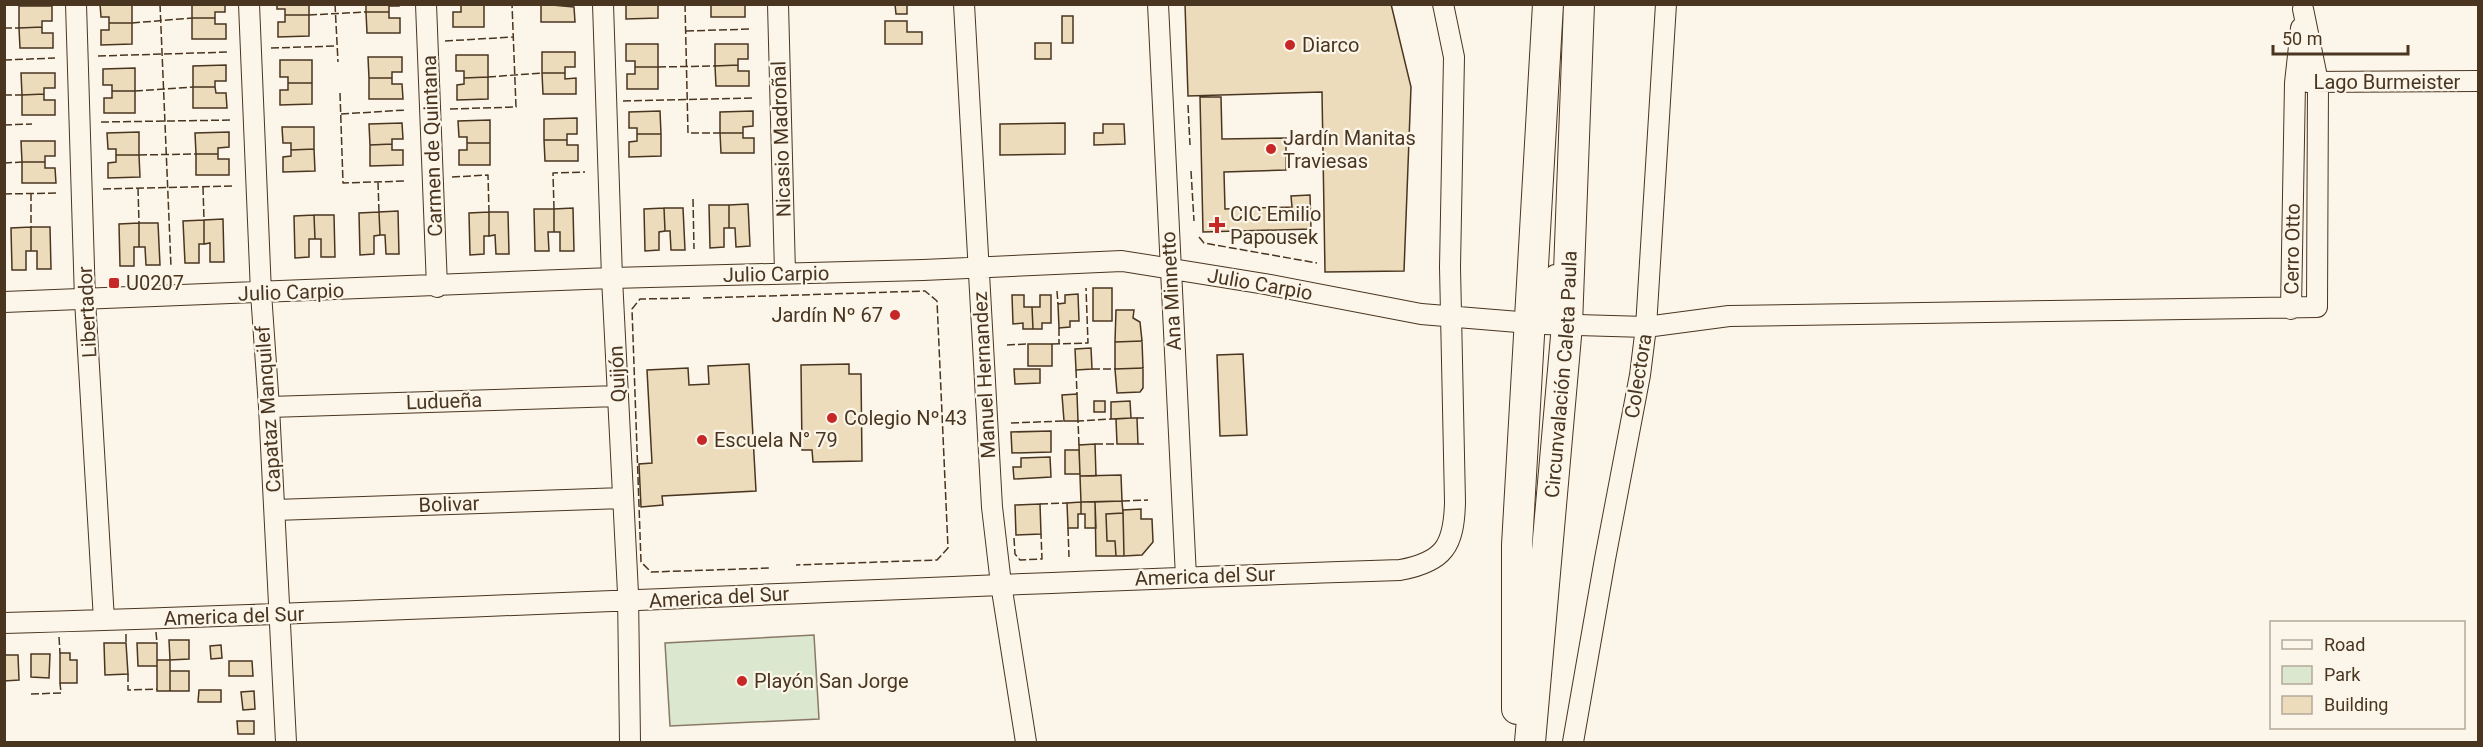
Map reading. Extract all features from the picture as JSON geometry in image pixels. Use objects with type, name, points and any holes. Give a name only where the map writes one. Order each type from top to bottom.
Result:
[{"type":"highway","name":"Circunvalación Caleta Paula","points":[[1530,742],[1555,467],[1538,162],[1548,4]]},
{"type":"highway","name":"Circunvalación Caleta Paula","points":[[1519,742],[1516,571],[1574,121],[1579,4]]},
{"type":"street","name":"Libertador","points":[[76,4],[85,300],[104,620]]},
{"type":"street","name":"Capataz Manquilef","points":[[249,4],[261,293],[275,510],[286,742]]},
{"type":"street","name":"Carmen de Quintana","points":[[426,4],[437,287]]},
{"type":"street","name":"Quijón","points":[[603,4],[612,278],[628,602],[630,742]]},
{"type":"street","name":"Nicasio Madroñal","points":[[778,4],[785,273]]},
{"type":"street","name":"Manuel Hernandez","points":[[964,4],[992,507],[1001,584],[1026,742]]},
{"type":"street","name":"Ana Minnetto","points":[[1158,4],[1186,577]]},
{"type":"street","points":[[1443,4],[1454,57],[1451,317]]},
{"type":"street","name":"Colectora","points":[[1574,742],[1605,559],[1640,375],[1646,327],[1666,4]]},
{"type":"street","name":"Cerro Otto","points":[[2303,7],[2318,82],[2318,307],[2291,309],[2295,83],[2303,7]]},
{"type":"street","name":"Lago Burmeister","points":[[2295,83],[2478,81]]},
{"type":"street","name":"Julio Carpio","points":[[4,302],[1122,261],[1265,284],[1421,314],[1548,323],[1646,327],[1729,316],[2291,309]]},
{"type":"street","name":"America del Sur","points":[[4,623],[628,602],[1001,584],[1400,570],[1420,566],[1433,561],[1447,544],[1454,524],[1451,317]]},
{"type":"street","name":"Ludueña","points":[[269,407],[618,396]]},
{"type":"street","name":"Bolivar","points":[[275,510],[623,498]]},
{"type":"green space","name":"Playón San Jorge","points":[[814,635],[819,719],[670,726],[665,643]]},
{"type":"building","points":[[100,4],[132,4],[132,23],[109,23],[109,17],[101,17]]},
{"type":"building","points":[[192,4],[225,4],[225,12],[215,12],[215,18],[192,18]]},
{"type":"building","points":[[277,4],[309,4],[309,15],[285,15],[285,9],[277,9]]},
{"type":"building","points":[[366,4],[399,4],[399,6],[389,6],[389,12],[366,12]]},
{"type":"building","points":[[541,4],[574,7],[575,22],[541,22]]},
{"type":"building","points":[[626,4],[658,4],[658,18],[626,19]]},
{"type":"building","points":[[711,4],[745,4],[745,17],[711,17]]},
{"type":"building","points":[[895,4],[907,4],[907,14],[896,14]]},
{"type":"building","points":[[1185,4],[1391,4],[1411,87],[1404,271],[1325,272],[1322,92],[1188,96]]},
{"type":"building","points":[[461,5],[484,5],[484,27],[453,27],[453,12],[461,12]]},
{"type":"building","points":[[19,6],[52,6],[52,21],[42,21],[42,27],[19,28]]},
{"type":"building","points":[[366,12],[389,12],[389,18],[400,18],[400,33],[367,33]]},
{"type":"building","points":[[285,15],[309,15],[309,36],[278,37],[278,22],[285,22]]},
{"type":"building","points":[[1062,16],[1073,16],[1073,43],[1062,43]]},
{"type":"building","points":[[192,18],[215,18],[215,24],[226,24],[226,39],[192,39]]},
{"type":"building","points":[[885,21],[907,21],[907,32],[922,32],[922,44],[885,44]]},
{"type":"building","points":[[109,23],[132,23],[132,44],[101,45],[101,30],[109,30]]},
{"type":"building","points":[[42,27],[42,33],[53,33],[53,48],[20,48],[19,28]]},
{"type":"building","points":[[1035,43],[1051,43],[1051,59],[1035,59]]},
{"type":"building","points":[[626,44],[658,44],[658,67],[635,67],[635,61],[626,61]]},
{"type":"building","points":[[715,44],[748,44],[748,59],[738,59],[738,65],[715,66]]},
{"type":"building","points":[[542,52],[575,52],[575,67],[565,67],[565,73],[542,73]]},
{"type":"building","points":[[456,55],[488,55],[488,77],[464,78],[464,71],[456,71]]},
{"type":"building","points":[[368,57],[402,57],[402,72],[392,72],[392,78],[369,78]]},
{"type":"building","points":[[280,60],[312,60],[312,83],[288,83],[288,77],[280,77]]},
{"type":"building","points":[[226,65],[226,81],[215,81],[215,87],[193,87],[193,66]]},
{"type":"building","points":[[738,65],[738,71],[749,71],[749,86],[716,86],[715,66]]},
{"type":"building","points":[[635,67],[658,67],[658,89],[627,89],[627,74],[635,74]]},
{"type":"building","points":[[135,68],[135,91],[112,91],[112,85],[103,85],[103,69]]},
{"type":"building","points":[[21,73],[55,73],[55,88],[44,88],[44,94],[22,95]]},
{"type":"building","points":[[542,73],[565,73],[565,79],[576,78],[576,94],[543,94]]},
{"type":"building","points":[[488,77],[488,99],[457,100],[457,85],[464,84],[464,78]]},
{"type":"building","points":[[369,78],[392,78],[392,84],[402,84],[403,99],[369,99]]},
{"type":"building","points":[[288,83],[312,83],[312,104],[280,105],[280,90],[288,90]]},
{"type":"building","points":[[193,87],[215,87],[216,93],[226,93],[227,108],[193,108]]},
{"type":"building","points":[[112,91],[135,91],[135,113],[104,113],[104,98],[112,98]]},
{"type":"building","points":[[44,94],[44,100],[55,100],[55,115],[22,115],[22,95]]},
{"type":"building","points":[[1200,97],[1221,97],[1222,139],[1286,138],[1286,170],[1224,172],[1225,209],[1292,207],[1291,196],[1310,195],[1311,229],[1203,232]]},
{"type":"building","points":[[660,111],[661,134],[637,134],[637,128],[629,128],[629,112]]},
{"type":"building","points":[[753,111],[753,126],[743,127],[743,133],[720,133],[720,112]]},
{"type":"building","points":[[577,118],[577,134],[567,134],[567,140],[544,140],[544,119]]},
{"type":"building","points":[[490,120],[490,143],[467,143],[467,137],[459,137],[458,121]]},
{"type":"building","points":[[402,123],[403,139],[392,139],[392,144],[370,145],[369,124]]},
{"type":"building","points":[[1065,123],[1065,154],[1000,155],[1000,124]]},
{"type":"building","points":[[1103,124],[1124,124],[1125,144],[1094,145],[1094,133],[1103,133]]},
{"type":"building","points":[[282,127],[314,127],[314,149],[291,150],[291,143],[283,143]]},
{"type":"building","points":[[139,132],[139,155],[116,155],[116,149],[108,149],[107,133]]},
{"type":"building","points":[[229,132],[229,147],[218,148],[218,154],[196,154],[195,133]]},
{"type":"building","points":[[720,133],[743,133],[743,138],[754,138],[754,153],[721,153]]},
{"type":"building","points":[[637,134],[661,134],[661,156],[629,157],[629,142],[637,141]]},
{"type":"building","points":[[544,140],[567,140],[567,145],[578,145],[578,161],[545,161]]},
{"type":"building","points":[[21,141],[55,141],[55,156],[45,156],[45,162],[22,162]]},
{"type":"building","points":[[467,143],[490,143],[490,165],[459,165],[459,150],[467,150]]},
{"type":"building","points":[[392,144],[392,150],[403,150],[403,165],[370,166],[370,145]]},
{"type":"building","points":[[314,149],[315,171],[283,172],[283,157],[291,156],[291,150]]},
{"type":"building","points":[[196,154],[218,154],[218,159],[229,159],[229,175],[196,175]]},
{"type":"building","points":[[116,155],[139,155],[140,177],[108,178],[108,163],[116,162]]},
{"type":"building","points":[[22,162],[45,162],[45,168],[55,168],[56,183],[22,183]]},
{"type":"building","points":[[748,204],[750,246],[736,247],[735,228],[729,228],[729,205]]},
{"type":"building","points":[[709,205],[729,205],[729,228],[724,228],[724,247],[710,248]]},
{"type":"building","points":[[573,208],[574,251],[560,251],[560,232],[554,232],[554,209]]},
{"type":"building","points":[[664,208],[665,231],[659,232],[659,250],[645,251],[644,209]]},
{"type":"building","points":[[664,208],[683,208],[685,250],[671,250],[670,231],[665,231]]},
{"type":"building","points":[[534,209],[554,209],[554,232],[548,232],[549,251],[535,251]]},
{"type":"building","points":[[398,211],[399,254],[386,254],[385,235],[380,235],[379,212]]},
{"type":"building","points":[[379,212],[380,235],[374,236],[374,254],[360,255],[359,213]]},
{"type":"building","points":[[489,212],[489,236],[484,236],[484,254],[470,255],[469,213]]},
{"type":"building","points":[[489,212],[508,212],[509,254],[496,254],[495,235],[489,236]]},
{"type":"building","points":[[314,215],[334,215],[335,257],[321,257],[321,239],[315,239]]},
{"type":"building","points":[[314,215],[315,239],[309,239],[309,257],[295,258],[294,216]]},
{"type":"building","points":[[223,219],[224,262],[210,262],[210,243],[204,244],[204,220]]},
{"type":"building","points":[[204,220],[204,244],[199,244],[199,263],[185,263],[183,221]]},
{"type":"building","points":[[139,223],[139,247],[134,247],[134,266],[120,266],[119,224]]},
{"type":"building","points":[[139,223],[158,223],[160,265],[146,265],[145,247],[139,247]]},
{"type":"building","points":[[31,227],[31,251],[26,251],[26,270],[12,270],[11,228]]},
{"type":"building","points":[[31,227],[50,227],[51,269],[37,269],[37,251],[31,251]]},
{"type":"building","points":[[1093,288],[1112,288],[1112,321],[1093,321]]},
{"type":"building","points":[[1078,294],[1079,321],[1070,321],[1070,327],[1059,328],[1058,304],[1065,303],[1065,295]]},
{"type":"building","points":[[1012,295],[1024,295],[1024,307],[1032,307],[1033,329],[1023,329],[1023,323],[1013,324]]},
{"type":"building","points":[[1040,295],[1051,295],[1051,323],[1042,323],[1042,329],[1033,329],[1032,307],[1040,307]]},
{"type":"building","points":[[1116,310],[1134,310],[1133,318],[1140,322],[1142,341],[1115,342]]},
{"type":"building","points":[[1142,341],[1143,368],[1115,369],[1115,342]]},
{"type":"building","points":[[1028,344],[1052,344],[1052,366],[1028,366]]},
{"type":"building","points":[[1091,348],[1092,369],[1076,370],[1075,349]]},
{"type":"building","points":[[1243,354],[1247,435],[1220,436],[1217,355]]},
{"type":"building","points":[[749,364],[756,491],[662,496],[663,505],[641,507],[639,464],[652,463],[647,370],[688,368],[689,385],[709,384],[708,366]]},
{"type":"building","points":[[849,364],[849,374],[861,374],[862,461],[813,462],[812,450],[802,450],[801,365]]},
{"type":"building","points":[[1143,368],[1143,388],[1140,392],[1117,393],[1115,369]]},
{"type":"building","points":[[1014,369],[1040,369],[1040,383],[1015,384]]},
{"type":"building","points":[[1077,394],[1078,421],[1064,421],[1062,395]]},
{"type":"building","points":[[1094,401],[1105,401],[1105,412],[1094,412]]},
{"type":"building","points":[[1130,401],[1131,418],[1111,419],[1111,402]]},
{"type":"building","points":[[1137,418],[1138,444],[1117,444],[1116,419]]},
{"type":"building","points":[[1051,431],[1051,452],[1012,453],[1011,432]]},
{"type":"building","points":[[1095,444],[1096,476],[1080,476],[1079,445]]},
{"type":"building","points":[[1065,450],[1079,450],[1080,474],[1065,474]]},
{"type":"building","points":[[1050,457],[1051,477],[1014,479],[1013,467],[1021,467],[1021,458]]},
{"type":"building","points":[[1121,475],[1122,501],[1081,502],[1080,476]]},
{"type":"building","points":[[1122,501],[1123,513],[1106,514],[1107,541],[1115,541],[1116,556],[1096,556],[1095,502]]},
{"type":"building","points":[[1081,502],[1095,502],[1096,528],[1085,528],[1085,514],[1081,514]]},
{"type":"building","points":[[1081,502],[1078,528],[1068,528],[1067,503]]},
{"type":"building","points":[[1040,504],[1041,534],[1016,535],[1015,505]]},
{"type":"building","points":[[1141,509],[1141,519],[1152,519],[1153,542],[1142,555],[1124,556],[1123,510]]},
{"type":"building","points":[[1123,513],[1124,556],[1116,556],[1115,541],[1107,541],[1106,514]]},
{"type":"building","points":[[169,640],[189,640],[189,659],[170,660]]},
{"type":"building","points":[[104,643],[126,643],[128,674],[105,675]]},
{"type":"building","points":[[137,643],[157,643],[157,666],[138,666]]},
{"type":"building","points":[[221,645],[222,658],[211,659],[210,646]]},
{"type":"building","points":[[60,653],[70,653],[70,660],[77,660],[77,683],[60,683]]},
{"type":"building","points":[[31,654],[50,654],[49,678],[31,677]]},
{"type":"building","points":[[4,655],[18,655],[19,680],[4,681]]},
{"type":"building","points":[[157,660],[170,660],[170,691],[157,691]]},
{"type":"building","points":[[229,661],[252,661],[253,676],[229,676]]},
{"type":"building","points":[[170,671],[189,671],[189,691],[170,691]]},
{"type":"building","points":[[199,690],[221,690],[221,702],[198,702]]},
{"type":"building","points":[[254,691],[255,709],[243,710],[241,692]]},
{"type":"building","points":[[237,721],[254,721],[254,734],[238,734]]},
{"type":"fence","points":[[160,4],[171,267]]},
{"type":"fence","points":[[335,4],[338,62]]},
{"type":"fence","points":[[484,5],[492,4]]},
{"type":"fence","points":[[450,109],[516,107],[512,4]]},
{"type":"fence","points":[[685,4],[688,133],[720,133]]},
{"type":"fence","points":[[309,15],[366,12]]},
{"type":"fence","points":[[132,23],[192,18]]},
{"type":"fence","points":[[4,28],[19,28]]},
{"type":"fence","points":[[686,31],[752,29]]},
{"type":"fence","points":[[445,41],[513,37]]},
{"type":"fence","points":[[271,48],[337,46]]},
{"type":"fence","points":[[98,56],[230,52]]},
{"type":"fence","points":[[4,60],[55,58]]},
{"type":"fence","points":[[658,67],[715,66]]},
{"type":"fence","points":[[488,77],[542,73]]},
{"type":"fence","points":[[135,91],[193,87]]},
{"type":"fence","points":[[340,93],[343,183],[406,181]]},
{"type":"fence","points":[[4,95],[22,95]]},
{"type":"fence","points":[[623,101],[755,98]]},
{"type":"fence","points":[[1188,105],[1190,145]]},
{"type":"fence","points":[[341,114],[406,110]]},
{"type":"fence","points":[[101,122],[233,120]]},
{"type":"fence","points":[[4,125],[32,124]]},
{"type":"fence","points":[[139,155],[196,154]]},
{"type":"fence","points":[[4,163],[22,162]]},
{"type":"fence","points":[[1191,171],[1194,221]]},
{"type":"fence","points":[[554,209],[553,173],[585,172]]},
{"type":"fence","points":[[452,177],[488,175],[489,212]]},
{"type":"fence","points":[[378,182],[379,212]]},
{"type":"fence","points":[[103,189],[234,186]]},
{"type":"fence","points":[[203,187],[204,220]]},
{"type":"fence","points":[[138,188],[139,223]]},
{"type":"fence","points":[[31,193],[31,227]]},
{"type":"fence","points":[[4,194],[59,193]]},
{"type":"fence","points":[[693,199],[694,249]]},
{"type":"fence","points":[[1199,237],[1204,243],[1317,263]]},
{"type":"fence","points":[[1052,344],[1088,343],[1086,288]]},
{"type":"fence","points":[[703,298],[925,291],[937,301],[948,548],[937,560],[796,565]]},
{"type":"fence","points":[[1057,291],[1058,304]]},
{"type":"fence","points":[[690,298],[640,299],[632,309],[641,562],[651,572],[771,568]]},
{"type":"fence","points":[[1059,328],[1059,344]]},
{"type":"fence","points":[[1007,345],[1028,344]]},
{"type":"fence","points":[[1092,369],[1115,369]]},
{"type":"fence","points":[[1076,370],[1077,394]]},
{"type":"fence","points":[[1137,418],[1144,418]]},
{"type":"fence","points":[[1079,445],[1078,421],[1111,419]]},
{"type":"fence","points":[[1011,423],[1064,421]]},
{"type":"fence","points":[[1095,444],[1117,444]]},
{"type":"fence","points":[[1138,444],[1144,444]]},
{"type":"fence","points":[[1122,501],[1148,500]]},
{"type":"fence","points":[[1040,504],[1067,503]]},
{"type":"fence","points":[[1068,528],[1069,557]]},
{"type":"fence","points":[[1014,538],[1015,554],[1020,560],[1042,559],[1041,534]]},
{"type":"fence","points":[[156,632],[157,643]]},
{"type":"fence","points":[[126,634],[126,643]]},
{"type":"fence","points":[[59,637],[60,653]]},
{"type":"fence","points":[[128,674],[128,690],[157,689]]},
{"type":"fence","points":[[31,694],[61,693],[60,683]]},
{"type":"place","name":"Diarco","points":[[1290,45]]},
{"type":"place","name":"Jardín Manitas Traviesas","points":[[1271,149]]},
{"type":"place","name":"CIC Emilio Papousek","points":[[1217,225]]},
{"type":"place","name":"U0207","points":[[114,283]]},
{"type":"place","name":"Jardín Nº 67","points":[[895,315]]},
{"type":"place","name":"Colegio Nº 43","points":[[832,418]]},
{"type":"place","name":"Escuela N° 79","points":[[702,440]]},
{"type":"place","name":"Playón San Jorge","points":[[742,681]]}]
